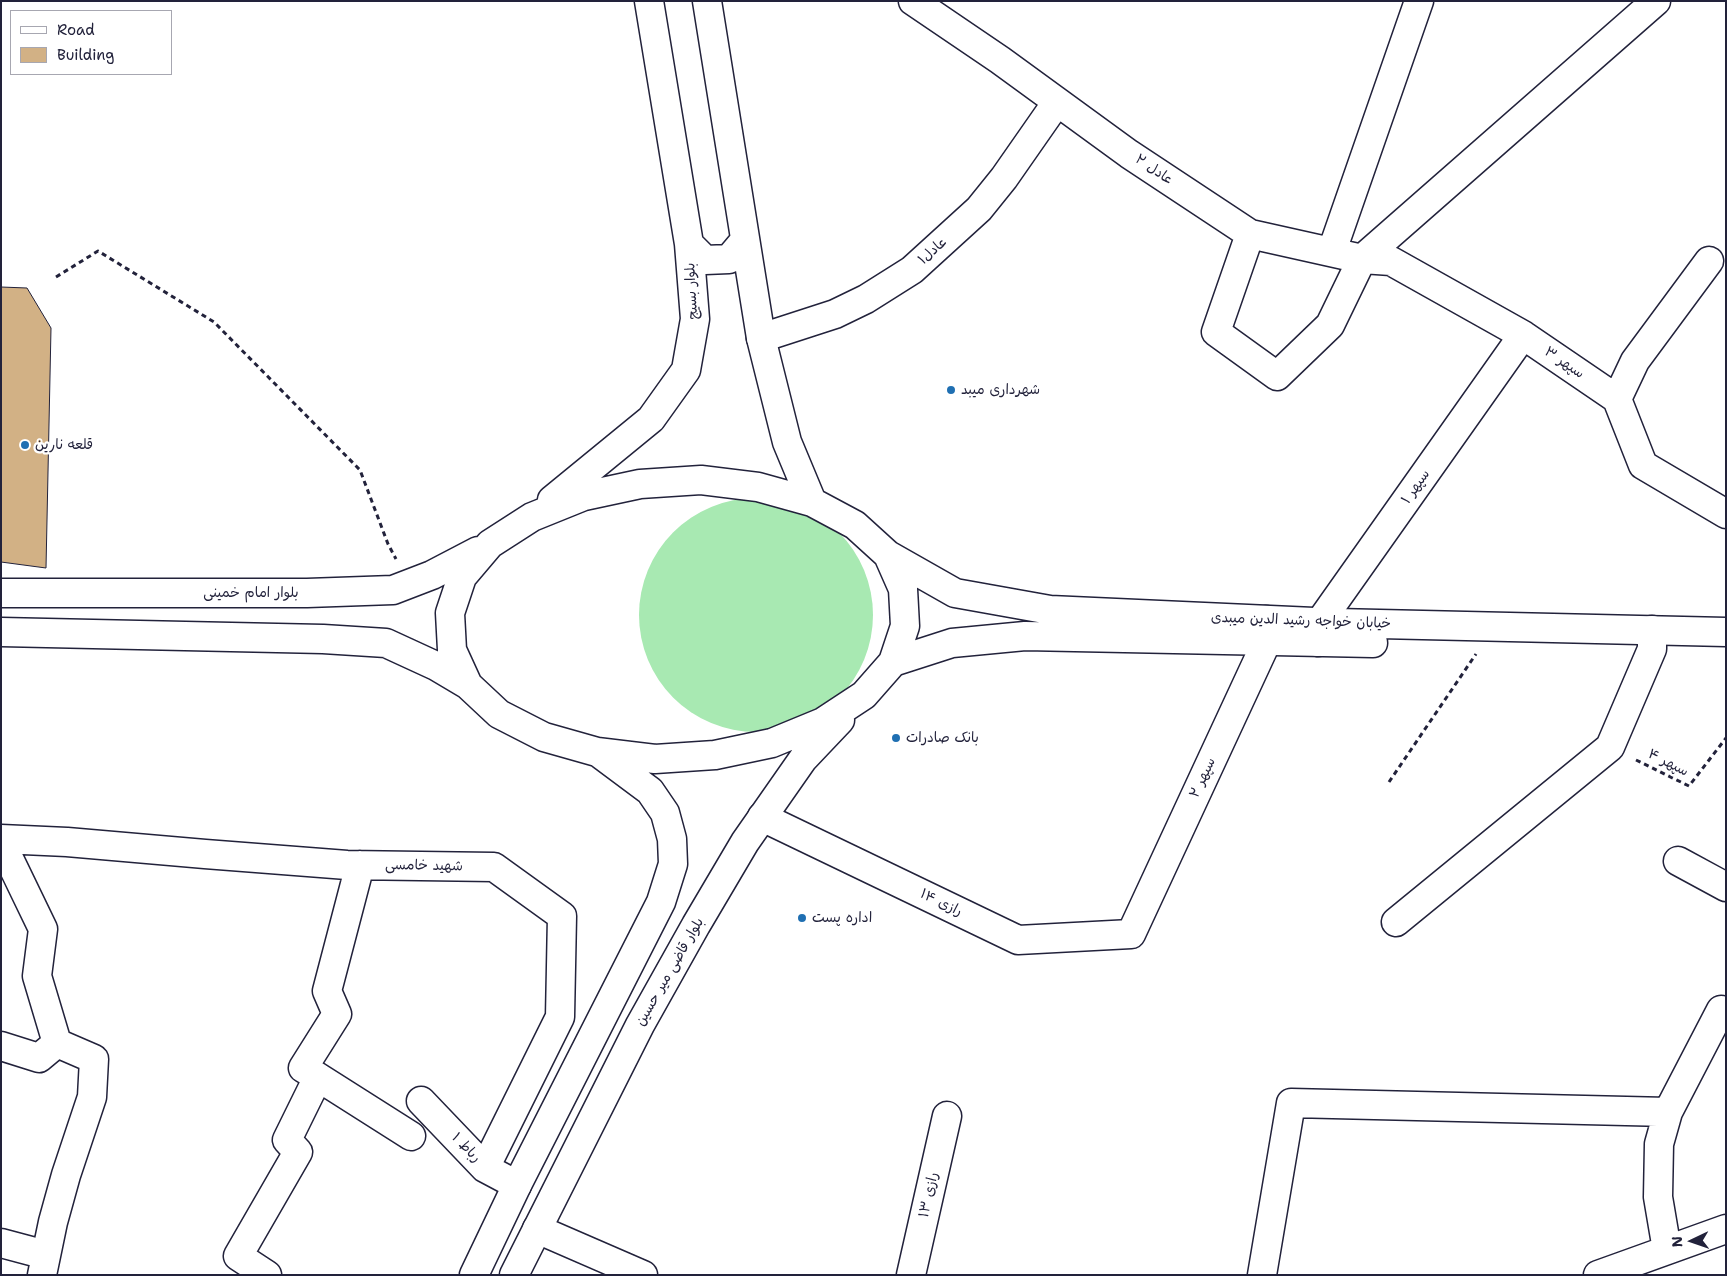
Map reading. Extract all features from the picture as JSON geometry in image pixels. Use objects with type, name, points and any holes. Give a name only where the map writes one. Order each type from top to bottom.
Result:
[{"type":"street","name":"بلوار بسیج","points":[[532,517],[651,419],[686,370],[695,319],[689,244],[649,1]]},
{"type":"street","points":[[707,1],[761,338],[787,442],[812,502]]},
{"type":"street","name":"عادل ۲","points":[[912,1],[1000,60],[1130,154],[1250,234]]},
{"type":"street","points":[[1332,251],[1419,1]]},
{"type":"street","points":[[1250,234],[1216,332],[1277,376],[1330,325],[1362,259],[1656,1]]},
{"type":"street","name":"عادل۱","points":[[761,338],[835,314],[866,299],[912,270],[979,210],[1004,178],[1057,102]]},
{"type":"street","name":"سپهر ۳","points":[[1250,234],[1362,259],[1391,261],[1523,335],[1617,399]]},
{"type":"street","points":[[689,244],[705,260],[729,258],[745,240]]},
{"type":"street","points":[[1709,261],[1635,361],[1617,399],[1643,465],[1726,514]]},
{"type":"street","name":"سپهر ۱","points":[[1319,632],[1523,335]]},
{"type":"street","points":[[1,632],[323,639],[386,643],[436,666],[468,685],[499,714],[544,737],[597,752],[655,758],[715,755],[772,743],[823,722],[864,695],[893,662],[905,626],[903,590],[888,555],[855,525],[812,502],[758,487],[701,480],[649,483],[584,496],[532,517],[490,544],[462,577],[450,613],[452,650],[468,685]]},
{"type":"street","name":"بلوار امام خمینی","points":[[1,593],[307,593],[392,590],[432,575],[490,544]]},
{"type":"street","name":"خیابان خواجه رشید الدین میبدی","points":[[888,555],[955,593],[1050,610],[1267,631]]},
{"type":"street","name":"خیابان خواجه رشید الدین میبدی","points":[[893,662],[952,642],[1025,636],[1267,631],[1652,639],[1726,650]]},
{"type":"street","name":"سپهر ۲","points":[[1131,934],[1267,631]]},
{"type":"street","name":"خیابان خواجه رشید الدین میبدی","points":[[1319,632],[1482,645],[1652,639],[1726,632]]},
{"type":"street","points":[[1396,922],[1610,746],[1652,639]]},
{"type":"street","name":"بلوار قاضی میر حسین","points":[[514,1275],[640,1024],[745,842],[803,759],[864,695]]},
{"type":"street","points":[[474,1275],[517,1185],[661,902],[673,864],[672,839],[665,813],[655,798],[650,791],[597,752]]},
{"type":"street","name":"رازی ۱۴","points":[[762,817],[1018,940],[1131,934]]},
{"type":"street","points":[[1,841],[43,929],[37,976],[57,1043],[94,1059],[92,1097],[63,1184],[44,1265],[1,1243]]},
{"type":"street","name":"شهید خامسی","points":[[1,841],[67,842],[360,865],[494,867],[562,916],[560,1017],[485,1168]]},
{"type":"street","points":[[1678,861],[1726,887]]},
{"type":"street","points":[[360,865],[327,991],[337,1014],[304,1068],[411,1136]]},
{"type":"street","points":[[1667,1250],[1658,1197],[1659,1144],[1668,1112],[1721,1010]]},
{"type":"street","points":[[1,1046],[39,1058],[57,1043]]},
{"type":"street","points":[[267,1275],[238,1256],[298,1152],[286,1140],[318,1077]]},
{"type":"street","name":"رباط ۱","points":[[421,1101],[485,1168],[517,1185]]},
{"type":"street","points":[[1262,1275],[1291,1103],[1668,1112]]},
{"type":"street","name":"رازی ۱۳","points":[[911,1275],[947,1116]]},
{"type":"street","points":[[537,1229],[642,1275]]},
{"type":"street","points":[[1598,1275],[1726,1229]]},
{"type":"path","points":[[56,277],[98,252],[214,322],[360,470],[388,544],[409,584]]},
{"type":"path","points":[[1389,782],[1482,645]]},
{"type":"path","name":"سپهر ۴","points":[[1610,746],[1689,786],[1726,738]]},
{"type":"green space","points":[[745,498],[767,498],[801,507],[821,518],[839,532],[853,550],[864,570],[871,592],[873,615],[871,638],[864,660],[853,680],[839,698],[811,718],[790,727],[767,732],[745,732],[722,727],[701,718],[682,706],[665,689],[653,670],[644,649],[639,626],[639,604],[644,581],[653,560],[665,541],[682,524],[701,512],[722,503]]},
{"type":"building","name":"قلعه نارین","points":[[1,287],[27,288],[51,328],[46,568],[1,562]]},
{"type":"place","name":"شهرداری میبد","points":[[951,390]]},
{"type":"place","name":"قلعه نارین","points":[[25,445]]},
{"type":"place","name":"بانک صادرات","points":[[896,738]]},
{"type":"place","name":"اداره پست","points":[[802,918]]}]
